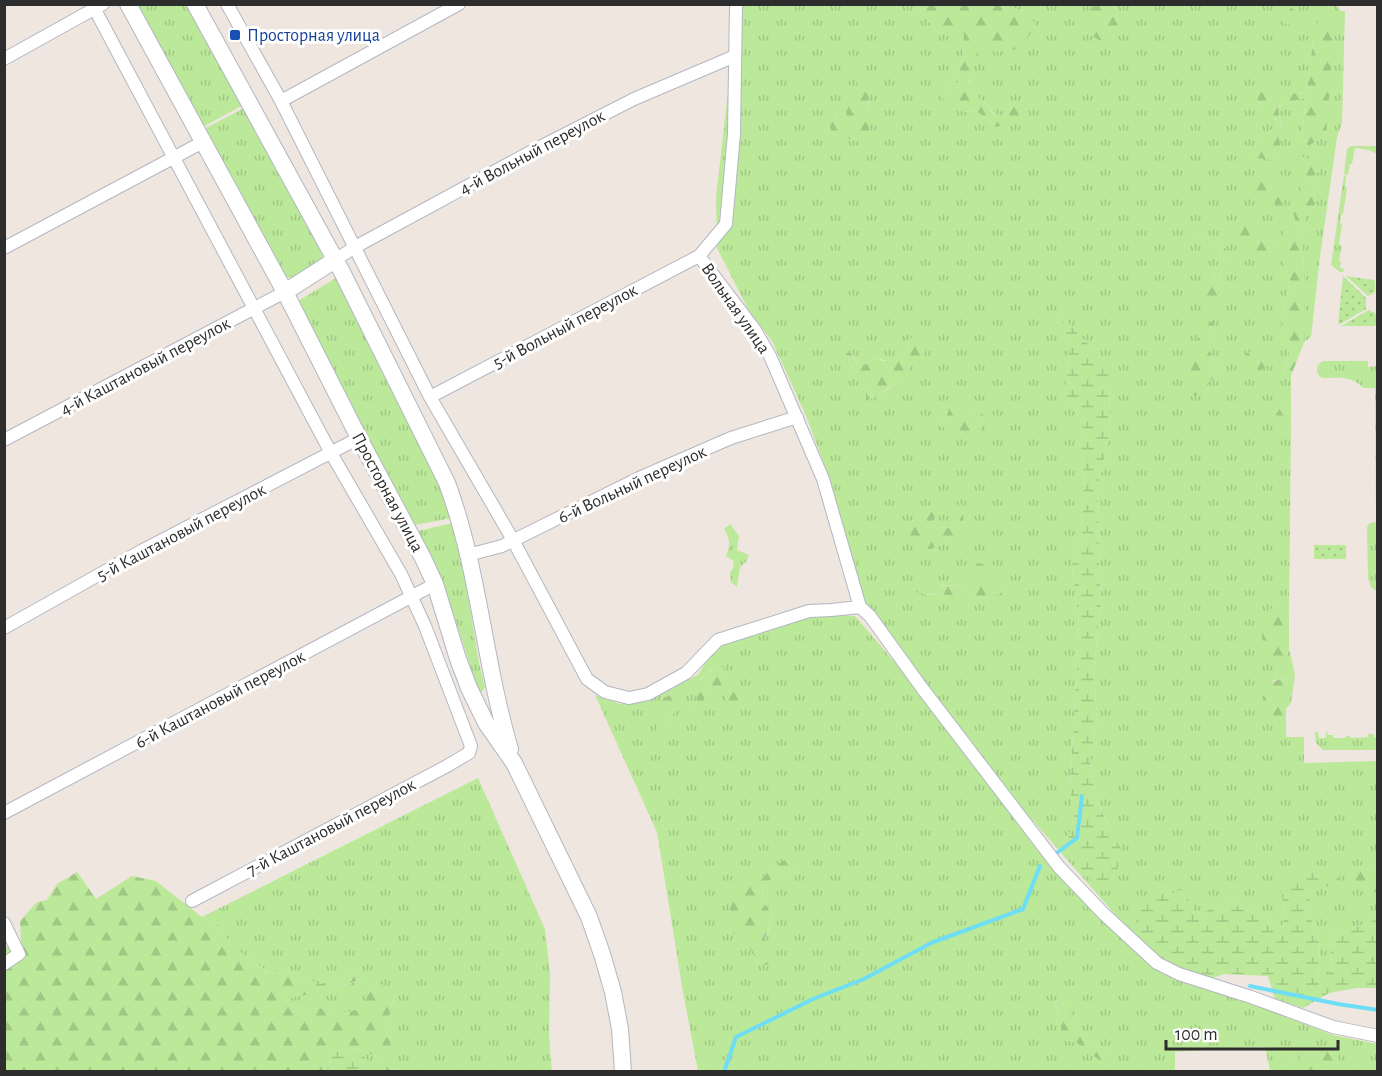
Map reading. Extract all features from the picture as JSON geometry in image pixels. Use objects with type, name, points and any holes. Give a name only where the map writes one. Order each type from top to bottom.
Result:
[{"type":"main road","name":"Просторная улица","points":[[128,4],[285,292],[359,438],[409,529],[435,584],[458,659],[476,702],[486,723],[514,763],[589,917],[613,992],[620,1029],[623,1071]]},
{"type":"main road","name":"Просторная улица","points":[[195,4],[335,260],[447,483],[456,506],[468,555],[503,725],[514,763]]},
{"type":"main road","points":[[285,292],[335,260]]},
{"type":"main road","points":[[476,702],[482,706],[489,706],[494,701],[496,693]]},
{"type":"street","points":[[227,4],[281,101],[430,396],[513,540],[587,679],[605,692],[629,698],[648,693],[686,673],[718,640],[809,611],[860,607],[870,616],[1059,867],[1104,914],[1157,963],[1179,974],[1333,1027],[1377,1036]]},
{"type":"street","points":[[281,101],[459,4]]},
{"type":"street","name":"Вольная улица","points":[[736,4],[734,134],[726,224],[699,256],[755,330],[770,356],[823,479],[860,607]]},
{"type":"street","points":[[4,59],[96,6],[331,453],[412,596]]},
{"type":"street","name":"4-й Вольный переулок","points":[[335,260],[536,149],[624,104],[735,56]]},
{"type":"street","points":[[4,248],[203,142]]},
{"type":"street","name":"5-й Вольный переулок","points":[[430,396],[699,256]]},
{"type":"street","name":"4-й Каштановый переулок","points":[[4,440],[285,292]]},
{"type":"street","name":"6-й Вольный переулок","points":[[468,555],[502,546],[639,478],[731,438],[797,417]]},
{"type":"street","name":"5-й Каштановый переулок","points":[[4,628],[141,551],[359,438]]},
{"type":"street","name":"6-й Каштановый переулок","points":[[4,813],[435,584]]},
{"type":"street","name":"7-й Каштановый переулок","points":[[192,901],[469,753],[471,746],[412,596]]},
{"type":"street","points":[[4,923],[19,954],[4,964]]},
{"type":"green space","points":[[906,4],[917,6],[937,32],[964,32],[962,58],[956,74],[959,82],[948,89],[964,112],[976,111],[996,127],[1012,106],[1003,117],[996,114],[976,96],[970,84],[970,77],[971,61],[977,40],[1024,11],[1003,5],[1092,5],[1092,36],[1119,26],[1114,5],[1337,4],[1340,11],[1345,11],[1342,123],[1337,137],[1311,337],[1304,342],[1302,235],[1306,226],[1306,215],[1316,203],[1311,180],[1318,171],[1314,160],[1300,157],[1306,197],[1296,224],[1277,247],[1290,281],[1281,324],[1291,347],[1283,376],[1291,376],[1291,412],[1282,406],[1282,439],[1291,428],[1289,609],[1281,603],[1272,607],[1286,655],[1289,649],[1295,674],[1272,681],[1286,737],[1304,737],[1304,763],[1377,761],[1377,869],[1354,868],[1371,893],[1377,892],[1377,919],[1330,937],[1332,967],[1318,983],[1320,943],[1308,911],[1311,887],[1340,874],[1281,892],[1285,911],[1282,928],[1230,902],[1135,937],[1006,790],[869,609],[860,592],[829,477],[806,416],[772,341],[748,309],[717,248],[716,197],[727,101],[741,30],[742,5]],"holes":[[[1313,40],[1326,136],[1308,146],[1302,134],[1306,97],[1285,103],[1278,108],[1281,125],[1262,107],[1257,89],[1289,94],[1307,92]],[[861,89],[869,96],[868,114],[831,130],[836,110],[835,117],[840,123],[849,121]],[[1272,129],[1278,160],[1253,158],[1259,149],[1257,138],[1259,131],[1267,135]],[[1190,237],[1215,237],[1226,249],[1217,297],[1213,283],[1221,252],[1208,243]],[[1062,317],[1110,371],[1109,437],[1097,490],[1101,603],[1094,668],[1097,721],[1090,763],[1097,802],[1109,825],[1068,840],[1074,815],[1070,788],[1079,625],[1072,566],[1082,535],[1084,463],[1079,446],[1084,426],[1065,394],[1070,352]],[[1215,319],[1209,345],[1219,370],[1205,393],[1182,369]],[[907,340],[911,358],[909,369],[893,386],[867,401],[866,386],[855,378],[857,371],[849,364],[847,353],[852,353],[857,364],[864,365],[876,357],[888,360],[908,353]],[[970,410],[978,417],[942,422],[948,413]],[[960,503],[967,541],[951,541],[931,549],[911,521],[922,518],[939,528],[955,527]],[[942,585],[971,585],[1005,591],[986,598],[973,599],[951,595],[925,595]]]},
{"type":"green space","points":[[136,5],[187,5],[243,105],[203,127]]},
{"type":"green space","points":[[906,5],[1003,5],[1024,11],[1037,26],[1018,49],[994,52],[977,41],[978,57],[972,61],[969,82],[975,95],[993,113],[1003,116],[1012,106],[1024,110],[1022,118],[996,127],[976,111],[964,112],[945,105],[942,95],[958,82],[956,74],[962,58],[964,32],[937,32],[917,6]]},
{"type":"green space","points":[[1092,5],[1114,5],[1119,26],[1110,46],[1092,36]]},
{"type":"green space","points":[[1287,5],[1297,12],[1299,22],[1287,25],[1279,18],[1283,7]]},
{"type":"green space","points":[[1319,18],[1334,23],[1326,136],[1308,146],[1302,134],[1306,98],[1278,107],[1281,128],[1276,118],[1266,113],[1258,100],[1257,89],[1265,82],[1289,94],[1307,92],[1313,40]]},
{"type":"green space","points":[[851,69],[860,72],[869,96],[869,136],[854,141],[831,130],[828,121],[836,108],[835,117],[840,122],[849,120],[846,114],[849,97],[860,89]]},
{"type":"green space","points":[[244,108],[323,255],[321,260],[295,278],[284,275],[204,129]]},
{"type":"green space","points":[[1273,129],[1280,144],[1278,160],[1252,158],[1258,149],[1259,130],[1267,135]]},
{"type":"green space","points":[[1352,146],[1377,146],[1377,154],[1355,148],[1348,175],[1344,174],[1347,149]]},
{"type":"green space","points":[[1320,155],[1318,171],[1311,180],[1316,203],[1306,215],[1306,226],[1302,235],[1304,342],[1291,376],[1283,377],[1291,347],[1281,324],[1290,281],[1285,263],[1277,248],[1263,255],[1244,255],[1227,232],[1238,225],[1271,228],[1278,247],[1284,231],[1296,223],[1289,197],[1306,197],[1297,183],[1299,156],[1314,160]]},
{"type":"green space","points":[[1344,175],[1347,188],[1340,223],[1342,224],[1339,245],[1342,246],[1339,261],[1341,262],[1340,268],[1344,269],[1340,272],[1331,265]]},
{"type":"green space","points":[[1261,182],[1283,185],[1289,197],[1282,200],[1284,208],[1278,217],[1272,216],[1270,210],[1275,205],[1273,196],[1257,196],[1246,186]]},
{"type":"green space","points":[[1188,236],[1215,237],[1226,249],[1217,298],[1207,299],[1204,291],[1213,283],[1221,252],[1208,243],[1197,243]]},
{"type":"green space","points":[[1343,276],[1366,298],[1366,309],[1338,325]]},
{"type":"green space","points":[[1346,276],[1375,281],[1375,292],[1368,296]]},
{"type":"green space","points":[[336,278],[439,485],[452,518],[415,525],[298,301]]},
{"type":"green space","points":[[1369,310],[1376,314],[1375,326],[1341,326]]},
{"type":"green space","points":[[1061,316],[1110,370],[1109,437],[1097,490],[1101,603],[1094,668],[1097,721],[1090,763],[1097,802],[1121,850],[1115,883],[1104,892],[1076,866],[1080,853],[1068,840],[1074,815],[1070,788],[1079,625],[1072,566],[1082,535],[1084,463],[1079,446],[1084,426],[1065,394],[1070,352]]},
{"type":"green space","points":[[1216,318],[1210,333],[1209,344],[1219,370],[1205,393],[1187,397],[1181,369],[1202,330]]},
{"type":"green space","points":[[915,336],[925,339],[924,355],[911,364],[907,375],[866,401],[866,386],[854,378],[857,371],[849,364],[846,353],[851,353],[857,364],[864,365],[876,357],[882,361],[898,358],[908,353],[907,340]]},
{"type":"green space","points":[[1265,342],[1272,349],[1268,365],[1260,371],[1251,367],[1246,354],[1253,350],[1254,343]]},
{"type":"green space","points":[[1324,361],[1368,361],[1368,367],[1377,366],[1377,592],[1371,587],[1368,579],[1367,527],[1370,523],[1376,522],[1375,388],[1363,388],[1354,381],[1344,378],[1322,378],[1317,368]]},
{"type":"green space","points":[[950,404],[965,408],[978,417],[983,413],[980,432],[968,440],[945,433],[942,422],[948,413]]},
{"type":"green space","points":[[1282,406],[1291,412],[1291,428],[1282,440],[1274,430],[1276,414]]},
{"type":"green space","points":[[959,501],[964,523],[972,531],[967,541],[951,541],[931,549],[919,548],[906,527],[911,521],[922,518],[929,510],[936,515],[932,524],[939,528],[955,527]]},
{"type":"green space","points":[[453,523],[485,687],[482,692],[478,690],[444,584],[418,531]]},
{"type":"green space","points":[[730,524],[739,536],[737,550],[749,555],[740,567],[737,587],[731,582],[730,573],[734,566],[733,560],[726,556],[729,542],[724,529]]},
{"type":"green space","points":[[1314,545],[1346,545],[1346,559],[1314,559]]},
{"type":"green space","points":[[976,563],[983,564],[988,574],[981,584],[1008,587],[997,595],[977,599],[916,592],[921,586],[971,585]]},
{"type":"green space","points":[[1281,602],[1289,609],[1289,649],[1286,655],[1275,660],[1263,650],[1262,628],[1268,611]]},
{"type":"green space","points":[[819,614],[855,616],[909,679],[974,767],[1089,903],[1163,974],[1242,1000],[1333,1035],[1377,1044],[1377,1071],[1316,1071],[1325,1069],[1307,1052],[1296,1062],[1281,1067],[1281,1071],[1270,1071],[1265,1047],[1175,1052],[1175,1072],[698,1071],[657,832],[595,695],[620,704],[649,701],[699,674],[717,648]],"holes":[[[724,668],[723,676],[744,709],[737,710],[725,687],[707,686],[705,698],[691,711],[697,703],[701,678],[711,670]],[[673,694],[672,715],[668,722],[660,725],[660,699]],[[775,866],[795,870],[778,875],[763,884],[762,901],[773,915],[758,965],[750,948],[764,876]],[[1055,1000],[1070,1011],[1086,1039],[1109,1051],[1099,1060],[1070,1035],[1057,1011]]]},
{"type":"green space","points":[[724,667],[723,676],[736,681],[735,693],[744,710],[737,710],[726,702],[725,687],[707,686],[705,698],[698,711],[691,711],[697,703],[697,689],[702,678],[711,671]]},
{"type":"green space","points":[[1295,674],[1291,703],[1286,709],[1286,737],[1263,717],[1264,698],[1267,687],[1271,683]]},
{"type":"green space","points":[[673,694],[681,698],[683,707],[672,715],[668,722],[660,725],[661,734],[656,734],[656,716],[660,699]]},
{"type":"green space","points":[[1315,732],[1318,732],[1319,738],[1326,738],[1326,732],[1328,735],[1333,735],[1333,738],[1368,737],[1368,734],[1374,734],[1374,737],[1377,737],[1377,750],[1323,750],[1316,743]]},
{"type":"green space","points":[[478,778],[545,929],[550,973],[549,1037],[552,1071],[393,1071],[399,1069],[385,1029],[395,996],[382,984],[371,984],[364,1006],[344,1021],[320,1008],[296,1010],[285,1000],[301,994],[351,984],[365,975],[357,972],[321,984],[280,968],[269,973],[231,946],[217,923],[202,917]]},
{"type":"green space","points":[[792,855],[800,862],[795,870],[778,875],[763,884],[762,901],[773,915],[765,939],[780,964],[758,965],[750,948],[729,929],[731,893],[751,875],[764,876]]},
{"type":"green space","points":[[1354,868],[1377,869],[1377,892],[1371,893],[1349,884]]},
{"type":"green space","points":[[1300,870],[1340,874],[1338,886],[1311,887],[1308,911],[1320,943],[1318,982],[1332,967],[1330,937],[1377,919],[1377,988],[1357,988],[1329,993],[1303,1008],[1275,999],[1268,976],[1224,974],[1210,979],[1180,969],[1161,958],[1135,937],[1137,914],[1157,889],[1174,893],[1181,888],[1197,914],[1230,902],[1282,928],[1285,911],[1281,892]]},
{"type":"green space","points":[[77,872],[96,899],[132,876],[156,881],[202,917],[217,923],[232,946],[268,973],[280,968],[321,984],[357,972],[366,975],[347,985],[285,1000],[296,1010],[320,1008],[343,1020],[341,1012],[359,1008],[371,984],[382,984],[395,995],[385,1029],[400,1069],[388,1071],[374,1056],[359,1048],[334,1051],[326,1071],[5,1071],[4,947],[21,943],[20,921],[37,902],[47,900],[57,884]]},
{"type":"green space","points":[[836,912],[844,916],[849,930],[839,935],[829,930],[830,917]]},
{"type":"green space","points":[[1055,1000],[1070,1011],[1086,1039],[1109,1051],[1109,1059],[1099,1060],[1077,1043],[1063,1040]]},
{"type":"green space","points":[[359,1048],[374,1056],[388,1071],[374,1071]]},
{"type":"green space","points":[[359,1048],[374,1071],[326,1071],[334,1051]]},
{"type":"green space","points":[[1330,1049],[1339,1061],[1325,1069],[1281,1071],[1281,1067],[1296,1062],[1307,1052]]},
{"type":"waterway","points":[[1058,852],[1077,838],[1082,796]]},
{"type":"waterway","points":[[724,1072],[736,1037],[813,999],[864,979],[931,943],[1023,909],[1040,866]]},
{"type":"waterway","points":[[1250,986],[1378,1010]]},
{"type":"place","name":"Просторная улица","points":[[235,35]]}]
